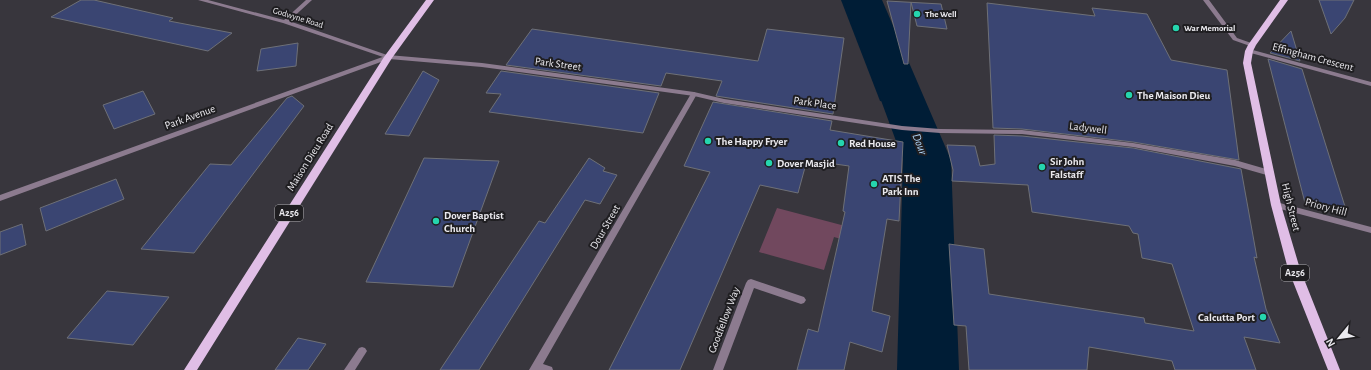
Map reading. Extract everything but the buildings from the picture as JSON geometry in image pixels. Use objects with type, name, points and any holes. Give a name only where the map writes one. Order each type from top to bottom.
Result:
[{"type":"main road","name":"Maison Dieu Road","points":[[190,370],[388,57],[430,0]]},
{"type":"main road","points":[[1250,48],[1284,0]]},
{"type":"main road","name":"High Street","points":[[1250,48],[1247,63],[1276,205],[1294,269],[1335,369]]},
{"type":"street","name":"Godwyne Road","points":[[201,0],[285,22],[388,57]]},
{"type":"street","points":[[285,22],[310,0]]},
{"type":"street","name":"Effingham Crescent","points":[[1206,0],[1235,39],[1250,48],[1371,84]]},
{"type":"street","name":"Park Street","points":[[388,57],[482,65],[694,94],[724,101]]},
{"type":"street","name":"Park Avenue","points":[[0,198],[388,57]]},
{"type":"street","name":"Dour Street","points":[[535,368],[694,94]]},
{"type":"street","name":"Park Place","points":[[724,101],[902,128]]},
{"type":"street","name":"Ladywell","points":[[902,128],[924,130],[1022,132],[1133,145],[1235,163],[1270,173]]},
{"type":"street","name":"Priory Hill","points":[[1276,205],[1371,230]]},
{"type":"street","name":"Goodfellow Way","points":[[718,370],[751,283],[801,300]]},
{"type":"street","points":[[349,370],[362,351]]},
{"type":"street","points":[[535,368],[548,370]]},
{"type":"shaded area","points":[[777,208],[849,227],[880,250],[834,237],[824,270],[759,252]]},
{"type":"water","points":[[841,0],[864,0],[909,105],[880,101]]},
{"type":"waterway","name":"Dour","points":[[863,0],[927,160],[928,370]]},
{"type":"place","name":"The Well","points":[[917,14]]},
{"type":"place","name":"War Memorial","points":[[1176,28]]},
{"type":"place","name":"The Maison Dieu","points":[[1129,95]]},
{"type":"place","name":"The Happy Fryer","points":[[708,141]]},
{"type":"place","name":"Red House","points":[[841,143]]},
{"type":"place","name":"Dover Masjid","points":[[769,163]]},
{"type":"place","name":"Sir John Falstaff","points":[[1042,167]]},
{"type":"place","name":"ATIS The Park Inn","points":[[874,184]]},
{"type":"place","name":"Dover Baptist Church","points":[[436,221]]},
{"type":"place","name":"Calcutta Port","points":[[1263,317]]}]
